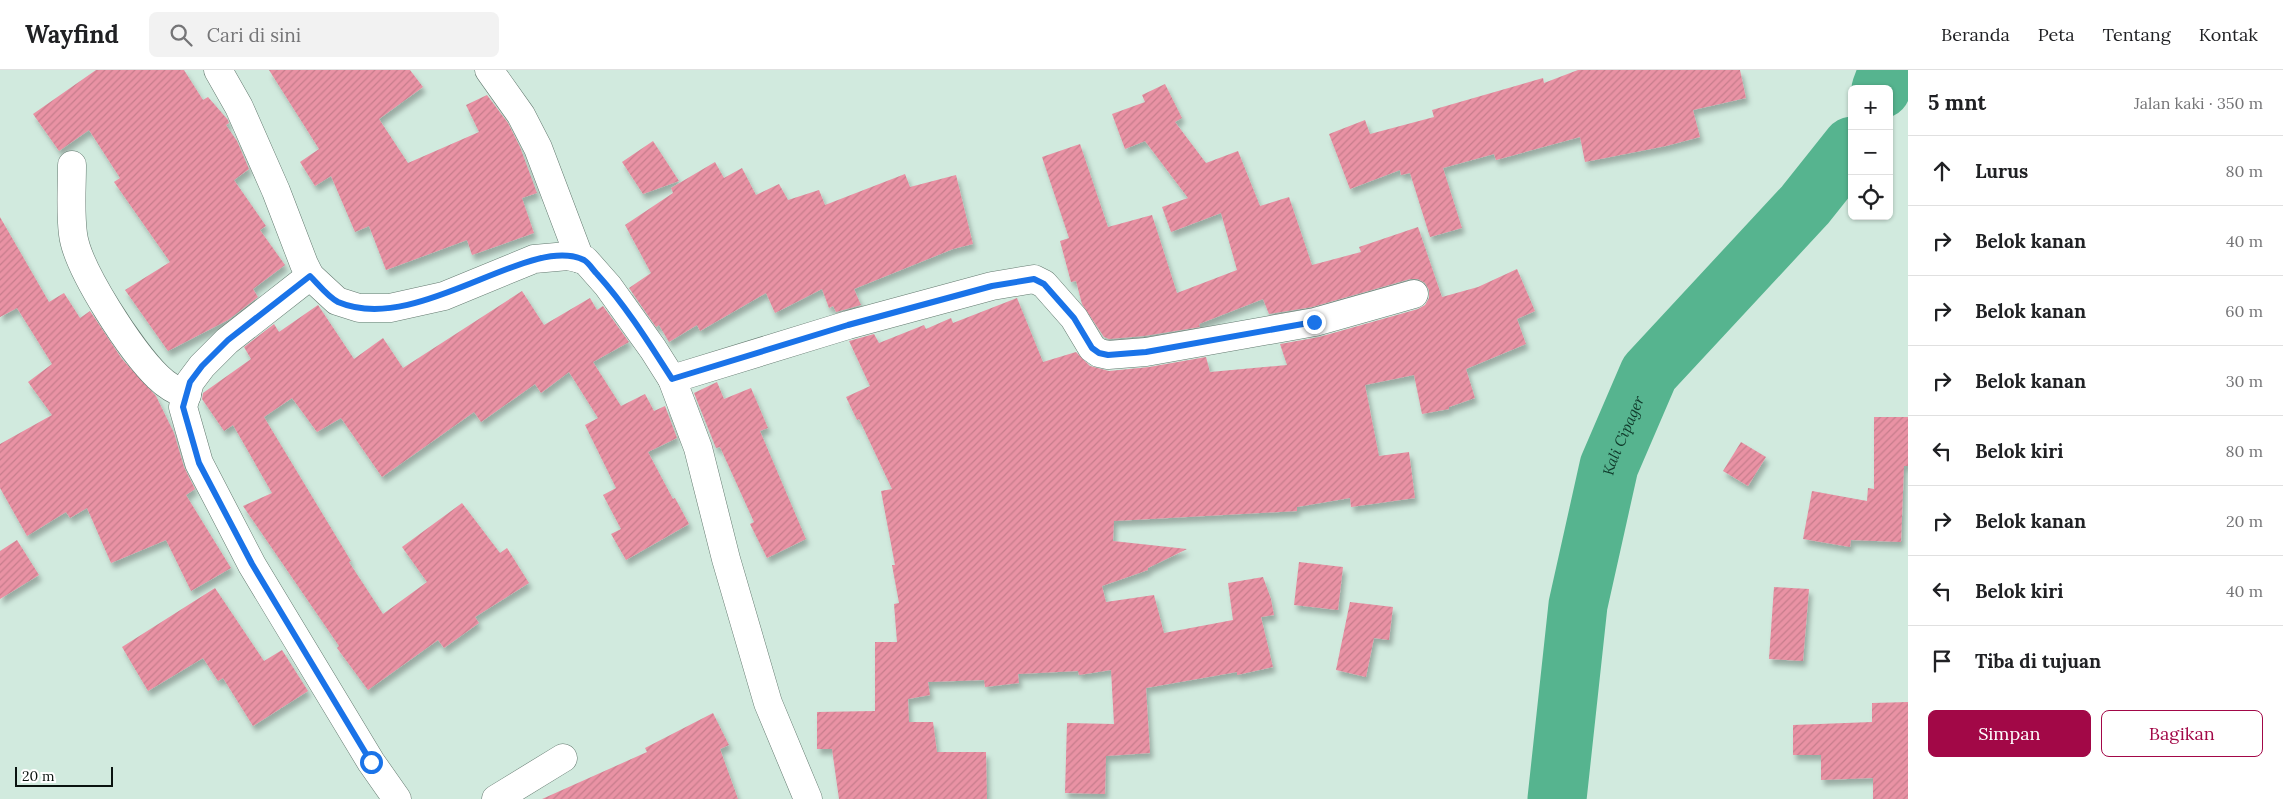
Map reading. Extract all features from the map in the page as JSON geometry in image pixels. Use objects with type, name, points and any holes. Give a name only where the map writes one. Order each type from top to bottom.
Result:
[{"type":"street","points":[[218,70],[239,107],[310,276],[337,301],[359,308],[390,308],[444,296],[534,259],[568,256],[585,260],[608,286],[672,379],[698,448],[726,559],[768,702],[808,799]]},
{"type":"street","points":[[489,70],[521,115],[538,148],[580,259]]},
{"type":"street","points":[[72,165],[73,235],[91,284],[137,352],[158,377],[175,391],[187,395]]},
{"type":"street","points":[[310,276],[228,340],[202,366],[190,382],[183,407],[199,463],[252,564],[371,762],[397,799]]},
{"type":"street","points":[[672,379],[848,325],[992,286],[1034,279],[1044,284],[1074,318],[1092,348],[1099,353],[1108,355],[1146,352],[1314,322],[1414,294]]},
{"type":"street","points":[[496,799],[563,758]]},
{"type":"building","points":[[96,70],[184,70],[203,100],[208,97],[228,120],[229,123],[226,125],[237,141],[249,169],[234,180],[266,226],[260,230],[285,265],[253,289],[258,297],[228,320],[168,351],[125,290],[170,262],[114,182],[120,178],[89,130],[59,151],[33,114]]},
{"type":"building","points":[[269,70],[410,70],[423,87],[379,119],[408,163],[479,132],[466,105],[487,95],[508,123],[520,147],[537,193],[522,198],[534,233],[472,255],[467,240],[386,270],[369,226],[355,232],[331,176],[315,186],[300,162],[319,149]]},
{"type":"building","points":[[1578,70],[1740,70],[1746,98],[1693,110],[1700,137],[1666,146],[1585,162],[1580,137],[1496,160],[1494,154],[1443,168],[1462,228],[1430,237],[1410,173],[1401,175],[1400,170],[1350,189],[1329,134],[1365,120],[1370,134],[1434,117],[1432,110],[1543,78],[1544,83]]},
{"type":"building","points":[[1165,84],[1182,118],[1175,122],[1206,163],[1238,151],[1260,206],[1289,197],[1312,265],[1361,252],[1359,247],[1418,227],[1442,297],[1478,287],[1517,269],[1535,311],[1517,319],[1526,344],[1466,369],[1475,398],[1449,407],[1449,409],[1422,414],[1414,375],[1365,385],[1379,456],[1409,452],[1415,498],[1351,507],[1350,498],[1297,507],[1297,511],[1114,521],[1113,541],[1187,549],[1148,568],[1148,570],[1102,586],[1106,602],[1154,595],[1164,633],[1233,620],[1228,583],[1263,577],[1271,599],[1274,615],[1261,617],[1273,667],[1237,675],[1237,672],[1146,688],[1150,753],[1106,756],[1105,794],[1065,793],[1067,723],[1114,724],[1111,670],[1079,675],[1078,671],[1018,674],[1019,683],[985,687],[984,680],[928,682],[930,695],[908,699],[909,722],[933,722],[937,752],[986,752],[987,799],[839,799],[832,749],[817,749],[817,712],[875,711],[875,642],[897,642],[894,604],[899,603],[892,565],[895,565],[881,491],[892,489],[859,419],[857,420],[846,397],[870,386],[849,341],[874,334],[879,343],[924,325],[926,329],[951,318],[953,323],[1017,298],[1043,362],[1076,352],[1090,366],[1109,371],[1149,367],[1206,357],[1210,372],[1287,365],[1280,344],[1319,337],[1418,309],[1425,305],[1429,298],[1429,290],[1425,283],[1418,279],[1410,279],[1312,307],[1269,314],[1263,299],[1199,324],[1200,327],[1144,336],[1109,339],[1104,337],[1082,304],[1076,281],[1071,282],[1060,241],[1069,238],[1042,157],[1080,144],[1108,227],[1152,215],[1177,293],[1237,270],[1221,213],[1171,232],[1162,207],[1188,198],[1145,141],[1125,149],[1112,114],[1145,102],[1142,95]]},
{"type":"building","points":[[653,141],[679,181],[643,194],[622,162]]},
{"type":"building","points":[[715,162],[724,178],[742,168],[756,195],[779,184],[788,200],[819,190],[825,205],[905,174],[910,187],[956,175],[973,244],[953,249],[854,289],[861,305],[836,312],[833,306],[829,308],[822,289],[775,313],[766,293],[700,331],[697,325],[669,342],[659,325],[656,327],[629,288],[651,273],[625,225],[673,193],[671,188]]},
{"type":"building","points":[[0,217],[49,302],[64,293],[80,318],[90,311],[122,359],[156,396],[174,433],[184,467],[195,489],[186,495],[231,568],[191,591],[166,540],[111,563],[87,508],[70,518],[66,512],[27,536],[0,488],[0,444],[52,415],[28,382],[52,364],[17,308],[0,317]]},
{"type":"building","points":[[522,291],[544,325],[590,298],[597,310],[603,306],[629,342],[593,362],[621,406],[645,394],[654,411],[665,406],[677,438],[648,452],[673,499],[675,498],[689,524],[626,560],[611,534],[621,529],[603,495],[616,488],[585,425],[598,418],[569,372],[541,393],[535,384],[481,422],[474,412],[382,477],[341,418],[317,432],[292,398],[264,417],[351,561],[349,562],[383,614],[427,582],[402,547],[462,503],[500,553],[507,548],[529,583],[475,617],[479,623],[444,648],[438,640],[368,690],[337,648],[339,646],[243,506],[272,493],[233,425],[224,431],[202,399],[203,393],[251,359],[244,347],[274,324],[279,332],[318,305],[354,359],[383,338],[403,368]]},
{"type":"building","points":[[717,382],[724,399],[751,388],[768,428],[760,431],[806,539],[767,558],[750,524],[754,522],[720,447],[716,448],[694,393]]},
{"type":"building","points":[[1874,417],[1908,417],[1908,466],[1904,466],[1901,542],[1851,540],[1850,547],[1803,539],[1812,491],[1867,501],[1868,488],[1874,489]]},
{"type":"building","points":[[1741,442],[1766,457],[1748,486],[1723,471]]},
{"type":"building","points":[[17,540],[39,575],[0,599],[0,551]]},
{"type":"building","points":[[1299,562],[1343,567],[1338,610],[1294,605]]},
{"type":"building","points":[[1774,587],[1809,589],[1803,661],[1769,659]]},
{"type":"building","points":[[215,588],[264,661],[282,650],[308,691],[253,726],[223,678],[218,681],[203,658],[148,691],[122,647]]},
{"type":"building","points":[[1350,602],[1393,607],[1389,640],[1374,638],[1366,677],[1336,670]]},
{"type":"building","points":[[1908,702],[1908,799],[1873,799],[1873,778],[1821,780],[1821,755],[1793,755],[1793,725],[1872,722],[1872,703]]},
{"type":"building","points":[[713,713],[729,745],[720,749],[738,799],[542,799],[647,752],[645,748]]},
{"type":"waterway","name":"Kali Cipager","points":[[1882,85],[1888,70]]},
{"type":"waterway","name":"Kali Cipager","points":[[1557,799],[1578,605],[1609,466],[1649,373],[1805,205],[1848,151]]},
{"type":"route","points":[[371,762],[252,564],[199,463],[183,407],[190,382],[202,366],[228,340],[310,276],[337,301],[359,308],[390,308],[444,296],[534,259],[568,256],[585,260],[608,286],[672,379],[848,325],[992,286],[1034,279],[1044,284],[1074,318],[1092,348],[1099,353],[1108,355],[1146,352],[1314,322]]}]
